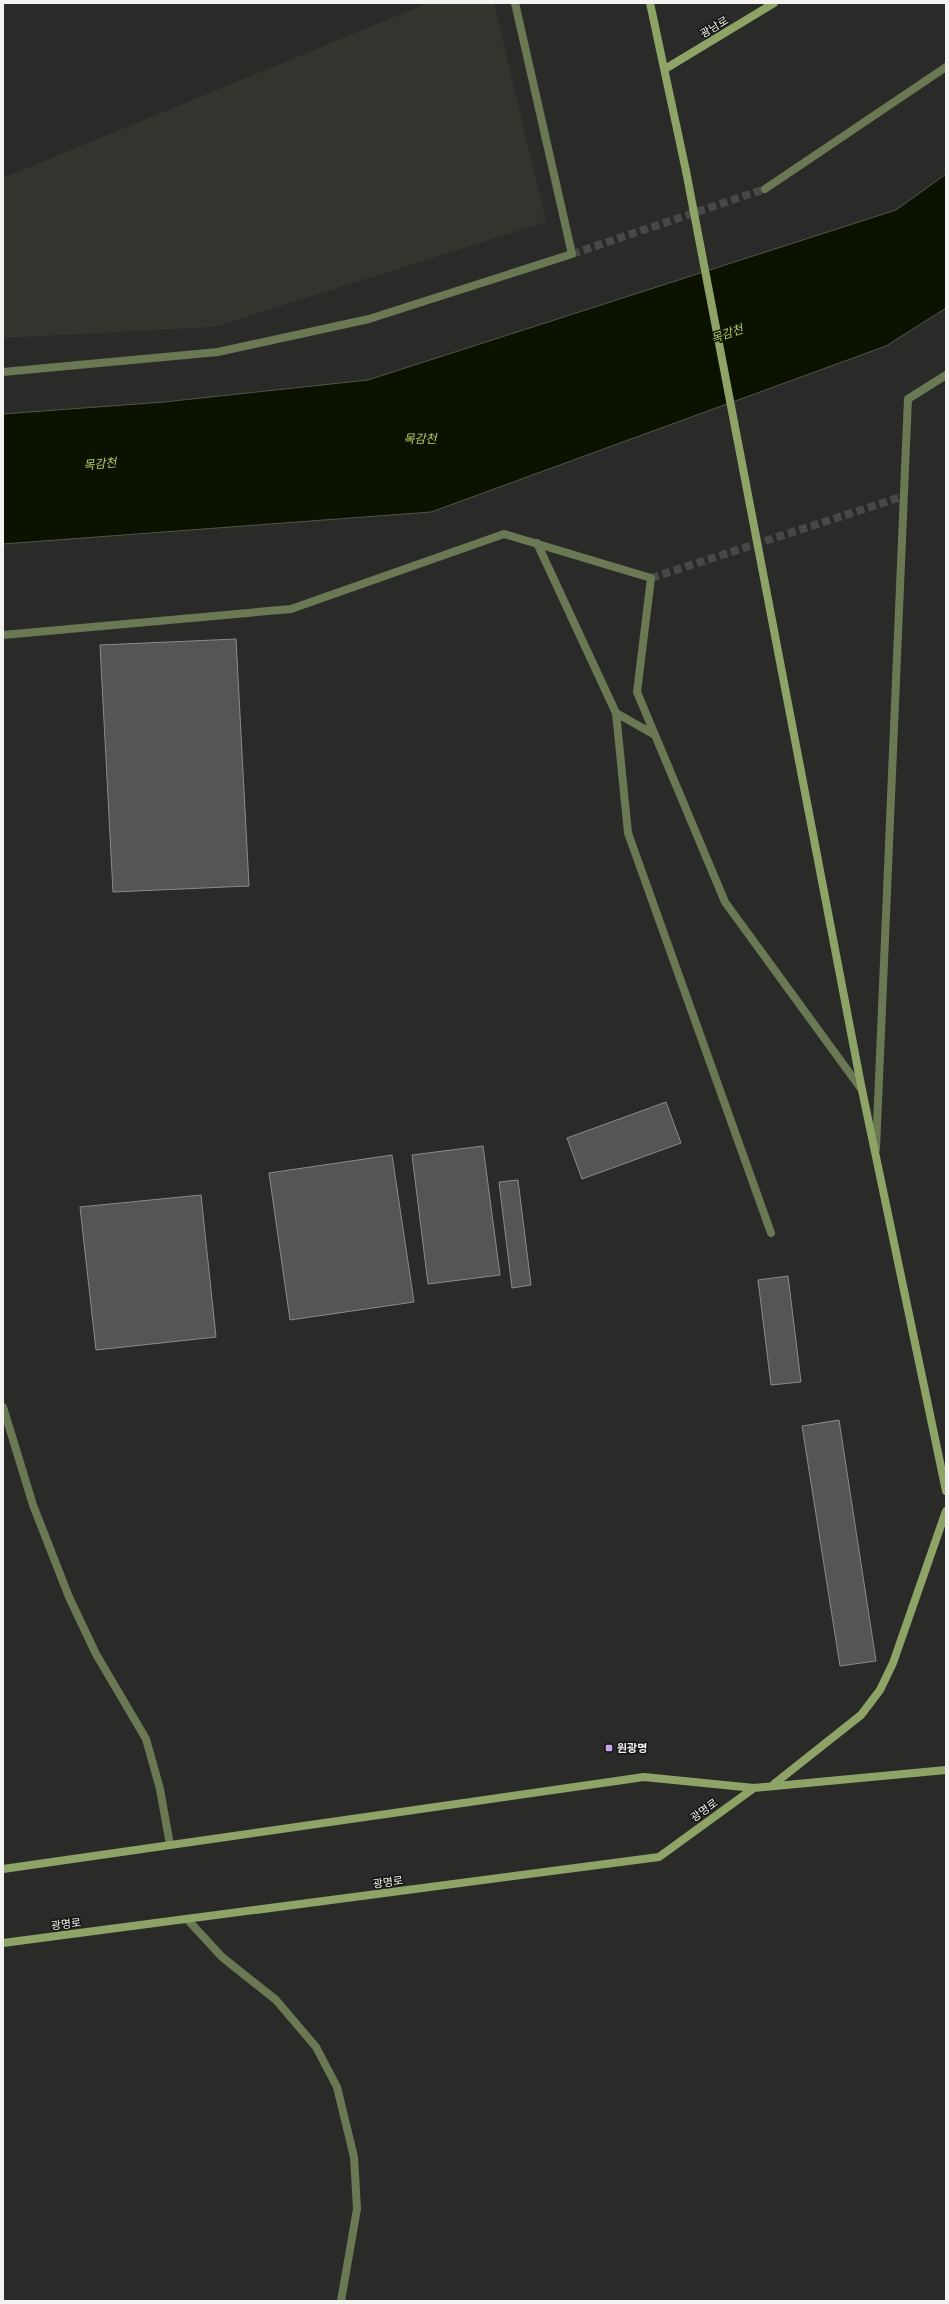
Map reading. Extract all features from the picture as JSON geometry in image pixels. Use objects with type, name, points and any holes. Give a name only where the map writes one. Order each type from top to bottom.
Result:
[{"type":"main road","points":[[650,3],[686,171],[862,1090],[946,1490]]},
{"type":"main road","name":"광남로","points":[[665,69],[774,3]]},
{"type":"main road","points":[[773,1785],[861,1715],[880,1690],[893,1663],[946,1511]]},
{"type":"main road","name":"광명로","points":[[3,1869],[644,1777],[754,1788],[773,1785],[946,1770]]},
{"type":"main road","name":"광명로","points":[[3,1943],[659,1857],[754,1788]]},
{"type":"street","points":[[3,372],[218,352],[369,319],[572,254],[515,3]]},
{"type":"street","points":[[765,189],[946,67]]},
{"type":"street","points":[[876,1156],[908,399],[946,375]]},
{"type":"street","points":[[3,635],[291,609],[504,534],[651,578],[637,692],[725,902],[862,1090]]},
{"type":"street","points":[[537,544],[616,713],[628,833],[771,1232]]},
{"type":"street","points":[[616,713],[655,735]]},
{"type":"street","points":[[3,1407],[33,1505],[69,1597],[96,1654],[146,1739],[160,1789],[170,1845]]},
{"type":"street","points":[[187,1919],[222,1957],[276,2000],[316,2047],[337,2087],[354,2157],[358,2209],[341,2301]]},
{"type":"shaded area","points":[[428,3],[494,3],[546,222],[214,327],[3,338],[3,178]]},
{"type":"water","name":"목감천","points":[[946,174],[946,308],[886,346],[431,512],[3,544],[3,414],[164,402],[368,380],[896,210]]},
{"type":"building","points":[[236,639],[249,886],[113,892],[100,645]]},
{"type":"building","points":[[666,1102],[681,1143],[582,1179],[567,1138]]},
{"type":"building","points":[[483,1146],[500,1275],[428,1284],[412,1155]]},
{"type":"building","points":[[392,1155],[414,1302],[290,1320],[269,1173]]},
{"type":"building","points":[[518,1180],[531,1285],[512,1288],[499,1182]]},
{"type":"building","points":[[201,1195],[216,1337],[96,1350],[80,1207]]},
{"type":"building","points":[[788,1276],[801,1382],[771,1385],[758,1280]]},
{"type":"building","points":[[839,1420],[876,1661],[840,1666],[802,1426]]},
{"type":"tunnel","points":[[572,254],[765,189]]},
{"type":"tunnel","points":[[651,578],[904,496]]},
{"type":"place","name":"원광명","points":[[609,1748]]}]
